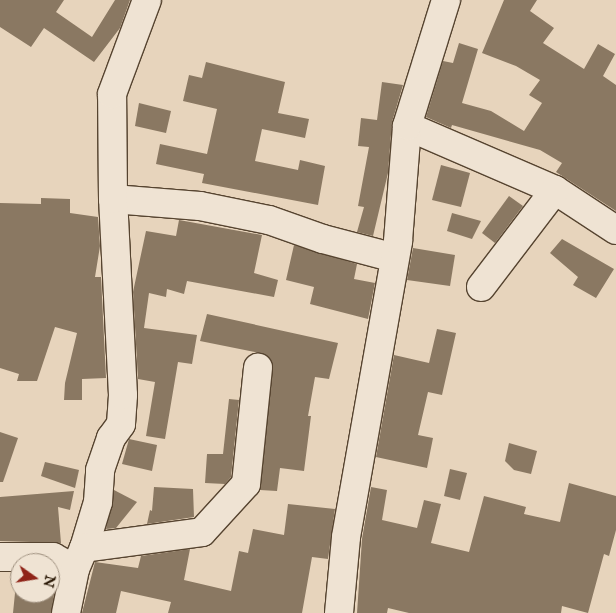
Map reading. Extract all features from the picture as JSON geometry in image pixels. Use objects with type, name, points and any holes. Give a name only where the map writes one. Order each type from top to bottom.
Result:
[{"type":"street","points":[[66,613],[80,558],[98,502],[100,470],[111,438],[120,424],[123,396],[113,199],[112,94],[147,0]]},
{"type":"street","points":[[339,613],[346,537],[395,258],[407,126],[446,0]]},
{"type":"street","points":[[407,126],[554,190],[616,230]]},
{"type":"street","points":[[481,287],[554,190]]},
{"type":"street","points":[[113,199],[200,206],[269,220],[323,240],[395,258]]},
{"type":"street","points":[[0,557],[53,556],[80,558],[202,532],[224,511],[246,484],[258,368]]},
{"type":"building","points":[[0,0],[64,0],[56,12],[92,37],[115,0],[130,0],[120,28],[94,62],[44,28],[31,47],[0,27]]},
{"type":"building","points":[[504,0],[537,0],[530,11],[554,28],[543,43],[584,69],[598,44],[615,54],[603,76],[616,85],[616,211],[556,172],[562,163],[540,150],[452,125],[451,128],[426,117],[443,61],[453,63],[459,43],[478,49],[462,103],[491,111],[524,131],[542,103],[529,95],[540,80],[516,66],[482,53]]},
{"type":"building","points":[[206,62],[285,82],[278,113],[309,119],[305,138],[262,129],[255,161],[298,170],[300,160],[325,166],[318,205],[202,183],[204,174],[156,164],[160,144],[207,154],[217,109],[183,101],[189,75],[202,78]]},
{"type":"building","points":[[382,82],[403,85],[392,122],[388,173],[373,236],[357,232],[364,207],[358,206],[369,147],[358,146],[361,118],[377,120]]},
{"type":"building","points":[[139,103],[171,111],[166,133],[135,126]]},
{"type":"building","points":[[441,165],[470,173],[461,207],[432,200]]},
{"type":"building","points":[[509,196],[523,206],[495,243],[482,233]]},
{"type":"building","points":[[41,198],[70,199],[70,213],[98,217],[100,246],[95,277],[101,277],[106,378],[82,379],[82,400],[64,400],[65,383],[77,333],[55,327],[37,381],[17,381],[19,374],[0,368],[0,203],[41,204]]},
{"type":"building","points":[[452,213],[481,221],[472,239],[447,231]]},
{"type":"building","points":[[179,220],[262,235],[254,273],[278,280],[274,297],[187,281],[184,294],[167,289],[166,297],[149,293],[144,328],[197,335],[192,364],[178,362],[165,439],[146,436],[155,382],[138,379],[133,292],[146,231],[176,236]]},
{"type":"building","points":[[562,239],[614,269],[596,298],[573,285],[578,277],[550,253]]},
{"type":"building","points":[[294,245],[357,264],[354,279],[375,283],[368,319],[310,304],[314,287],[286,280]]},
{"type":"building","points":[[413,248],[455,255],[450,286],[407,280]]},
{"type":"building","points":[[207,314],[338,343],[329,379],[315,377],[308,416],[311,416],[304,471],[280,468],[277,491],[260,490],[272,362],[260,353],[200,341]]},
{"type":"building","points":[[437,329],[456,333],[442,395],[428,392],[418,435],[433,438],[427,468],[376,457],[394,355],[429,363]]},
{"type":"building","points":[[229,399],[239,400],[231,477],[225,484],[205,483],[207,454],[223,454]]},
{"type":"building","points":[[0,432],[18,438],[3,482],[0,482]]},
{"type":"building","points":[[129,439],[157,445],[152,471],[122,464]]},
{"type":"building","points":[[509,443],[537,451],[531,474],[514,470],[505,461]]},
{"type":"building","points":[[45,462],[79,470],[75,488],[41,476]]},
{"type":"building","points":[[450,469],[467,473],[460,500],[444,496]]},
{"type":"building","points":[[569,483],[616,496],[616,530],[609,556],[604,554],[588,613],[562,606],[561,613],[409,613],[388,608],[387,613],[357,613],[362,539],[371,487],[387,490],[382,520],[417,528],[424,500],[441,504],[431,543],[469,552],[484,496],[526,507],[524,514],[560,522]]},
{"type":"building","points":[[154,487],[193,489],[194,517],[147,524],[150,510],[152,511]]},
{"type":"building","points":[[114,490],[137,502],[116,528],[106,529]]},
{"type":"building","points":[[74,491],[70,510],[58,507],[61,543],[0,541],[0,497]]},
{"type":"building","points":[[288,504],[335,509],[328,559],[312,557],[302,613],[168,613],[171,602],[121,591],[116,613],[82,613],[95,562],[138,568],[141,556],[190,549],[184,580],[231,591],[239,551],[248,553],[253,529],[284,535]]},
{"type":"building","points":[[14,603],[53,603],[51,613],[13,613]]}]
